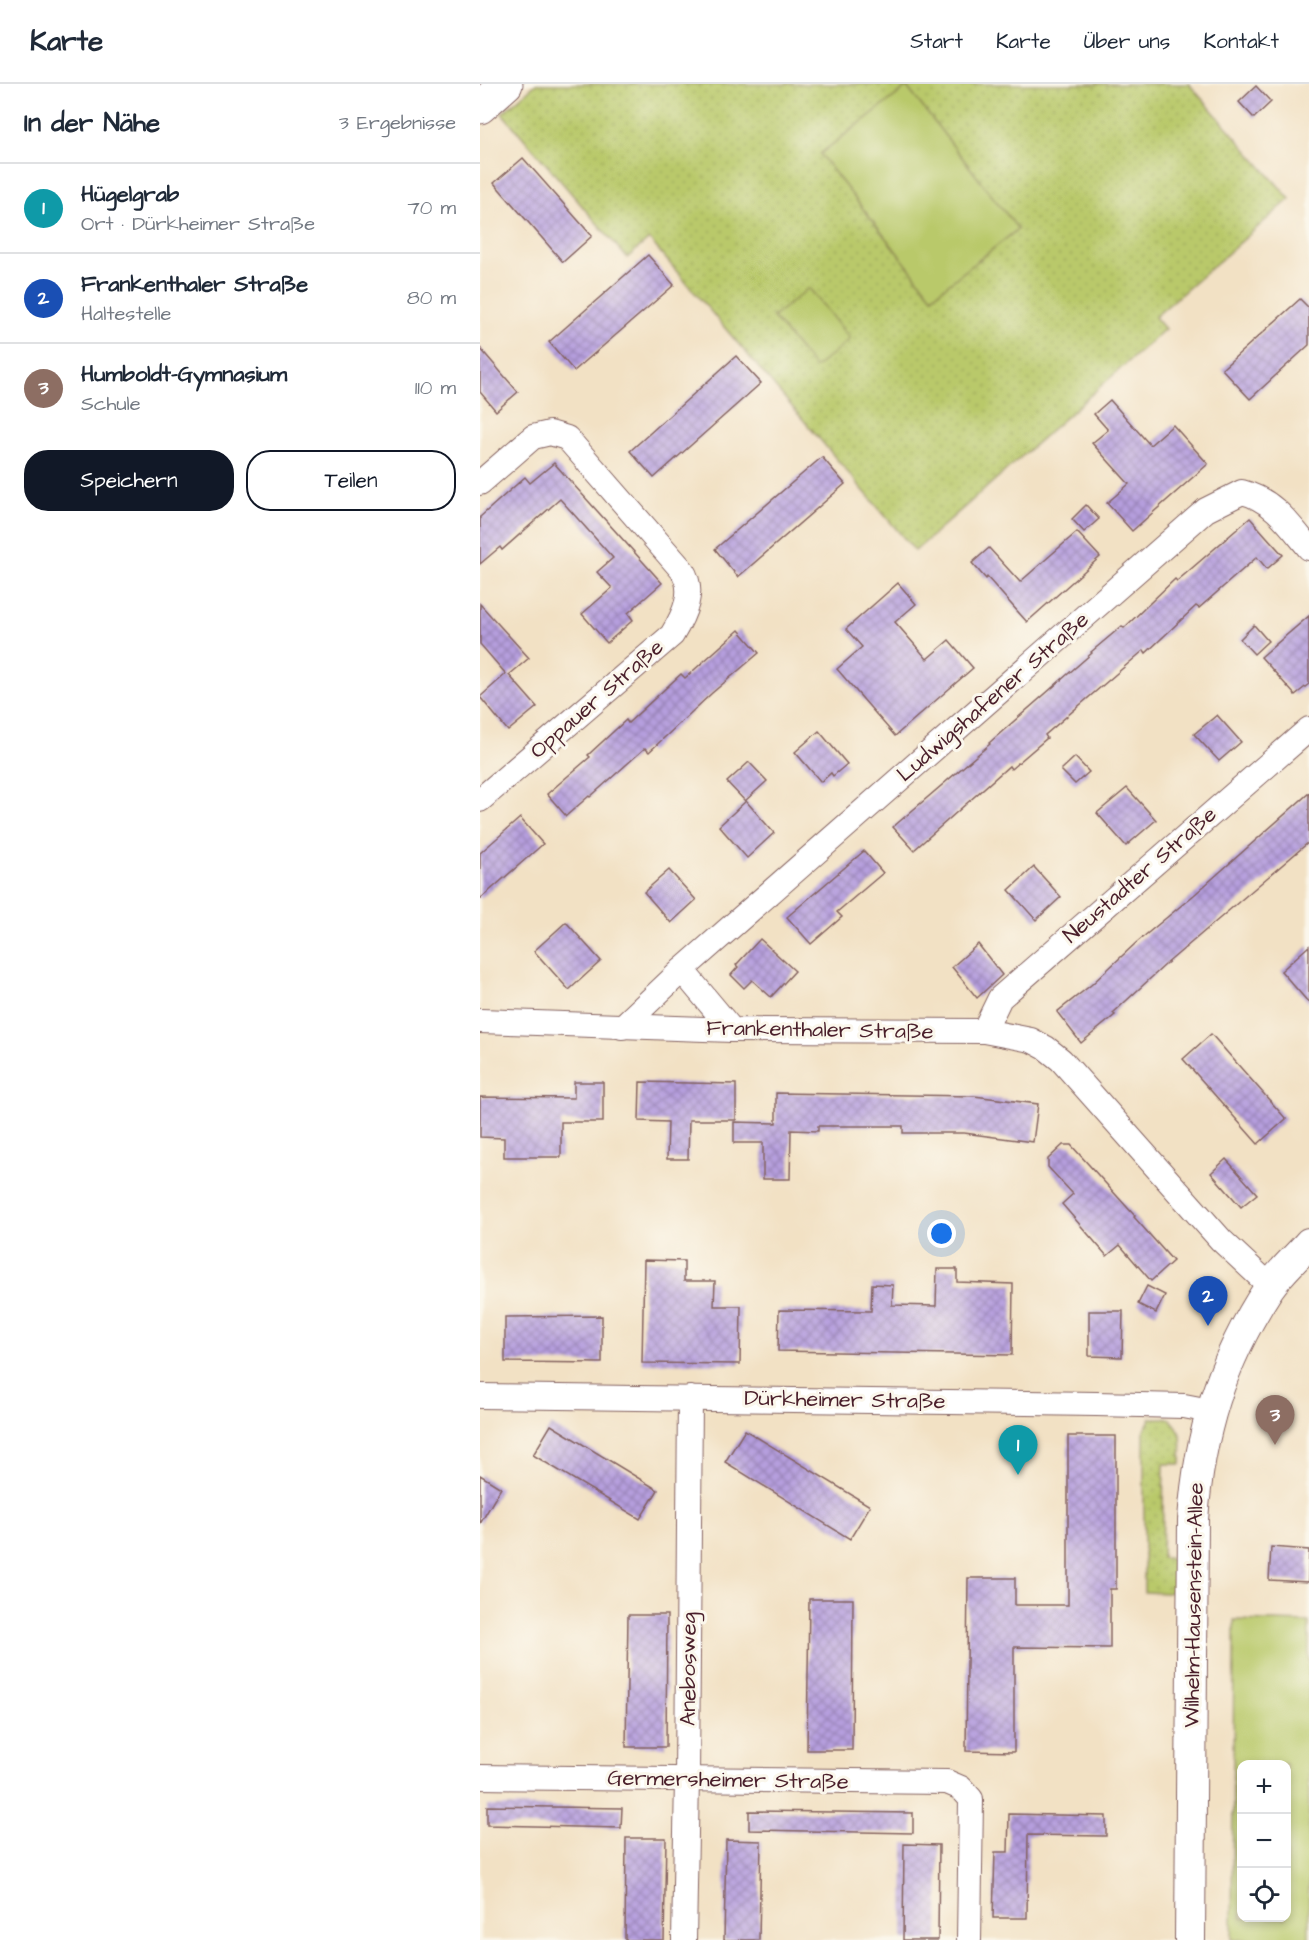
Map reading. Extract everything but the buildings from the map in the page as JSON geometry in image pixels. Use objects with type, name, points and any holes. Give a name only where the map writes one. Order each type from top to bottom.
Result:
[{"type":"main road","points":[[480,107],[506,84]]},
{"type":"street","name":"Oppauer Straße","points":[[480,483],[533,437],[550,433],[567,438],[682,570],[688,583],[687,604],[672,634],[480,800]]},
{"type":"street","name":"Ludwigshafener Straße","points":[[622,1027],[682,970],[1206,510],[1242,492],[1257,496],[1277,511],[1309,548]]},
{"type":"street","name":"Neustadter Straße","points":[[984,1032],[1000,998],[1309,729]]},
{"type":"street","points":[[682,970],[732,1030]]},
{"type":"street","name":"Frankenthaler Straße","points":[[480,1021],[732,1030],[984,1032],[1031,1040],[1046,1047],[1060,1060],[1221,1240],[1270,1286]]},
{"type":"street","name":"Wilhelm-Hausenstein-Allee","points":[[1190,1940],[1193,1520],[1196,1483],[1210,1411],[1232,1356],[1270,1286],[1309,1244]]},
{"type":"street","name":"Dürkheimer Straße","points":[[480,1396],[1107,1404],[1184,1406],[1210,1411]]},
{"type":"street","name":"Anebosweg","points":[[684,1940],[690,1398]]},
{"type":"street","name":"Germersheimer Straße","points":[[480,1777],[948,1782],[961,1788],[971,1799],[969,1940]]},
{"type":"green space","points":[[536,84],[1189,84],[1290,199],[1155,317],[1165,329],[915,551],[649,239],[627,258],[502,113]]},
{"type":"green space","points":[[907,87],[1018,229],[932,297],[820,154]]},
{"type":"green space","points":[[809,288],[850,339],[815,368],[773,317]]},
{"type":"green space","points":[[1151,1418],[1169,1418],[1178,1429],[1181,1439],[1181,1464],[1164,1464],[1162,1558],[1179,1559],[1178,1590],[1167,1593],[1144,1592],[1144,1430]]},
{"type":"green space","points":[[1234,1620],[1309,1622],[1309,1940],[1232,1940]]},
{"type":"place","name":"Frankenthaler Straße","points":[[1208,1326]]},
{"type":"place","name":"Humboldt-Gymnasium","points":[[1275,1445]]},
{"type":"place","name":"Hügelgrab","points":[[1018,1475]]}]
